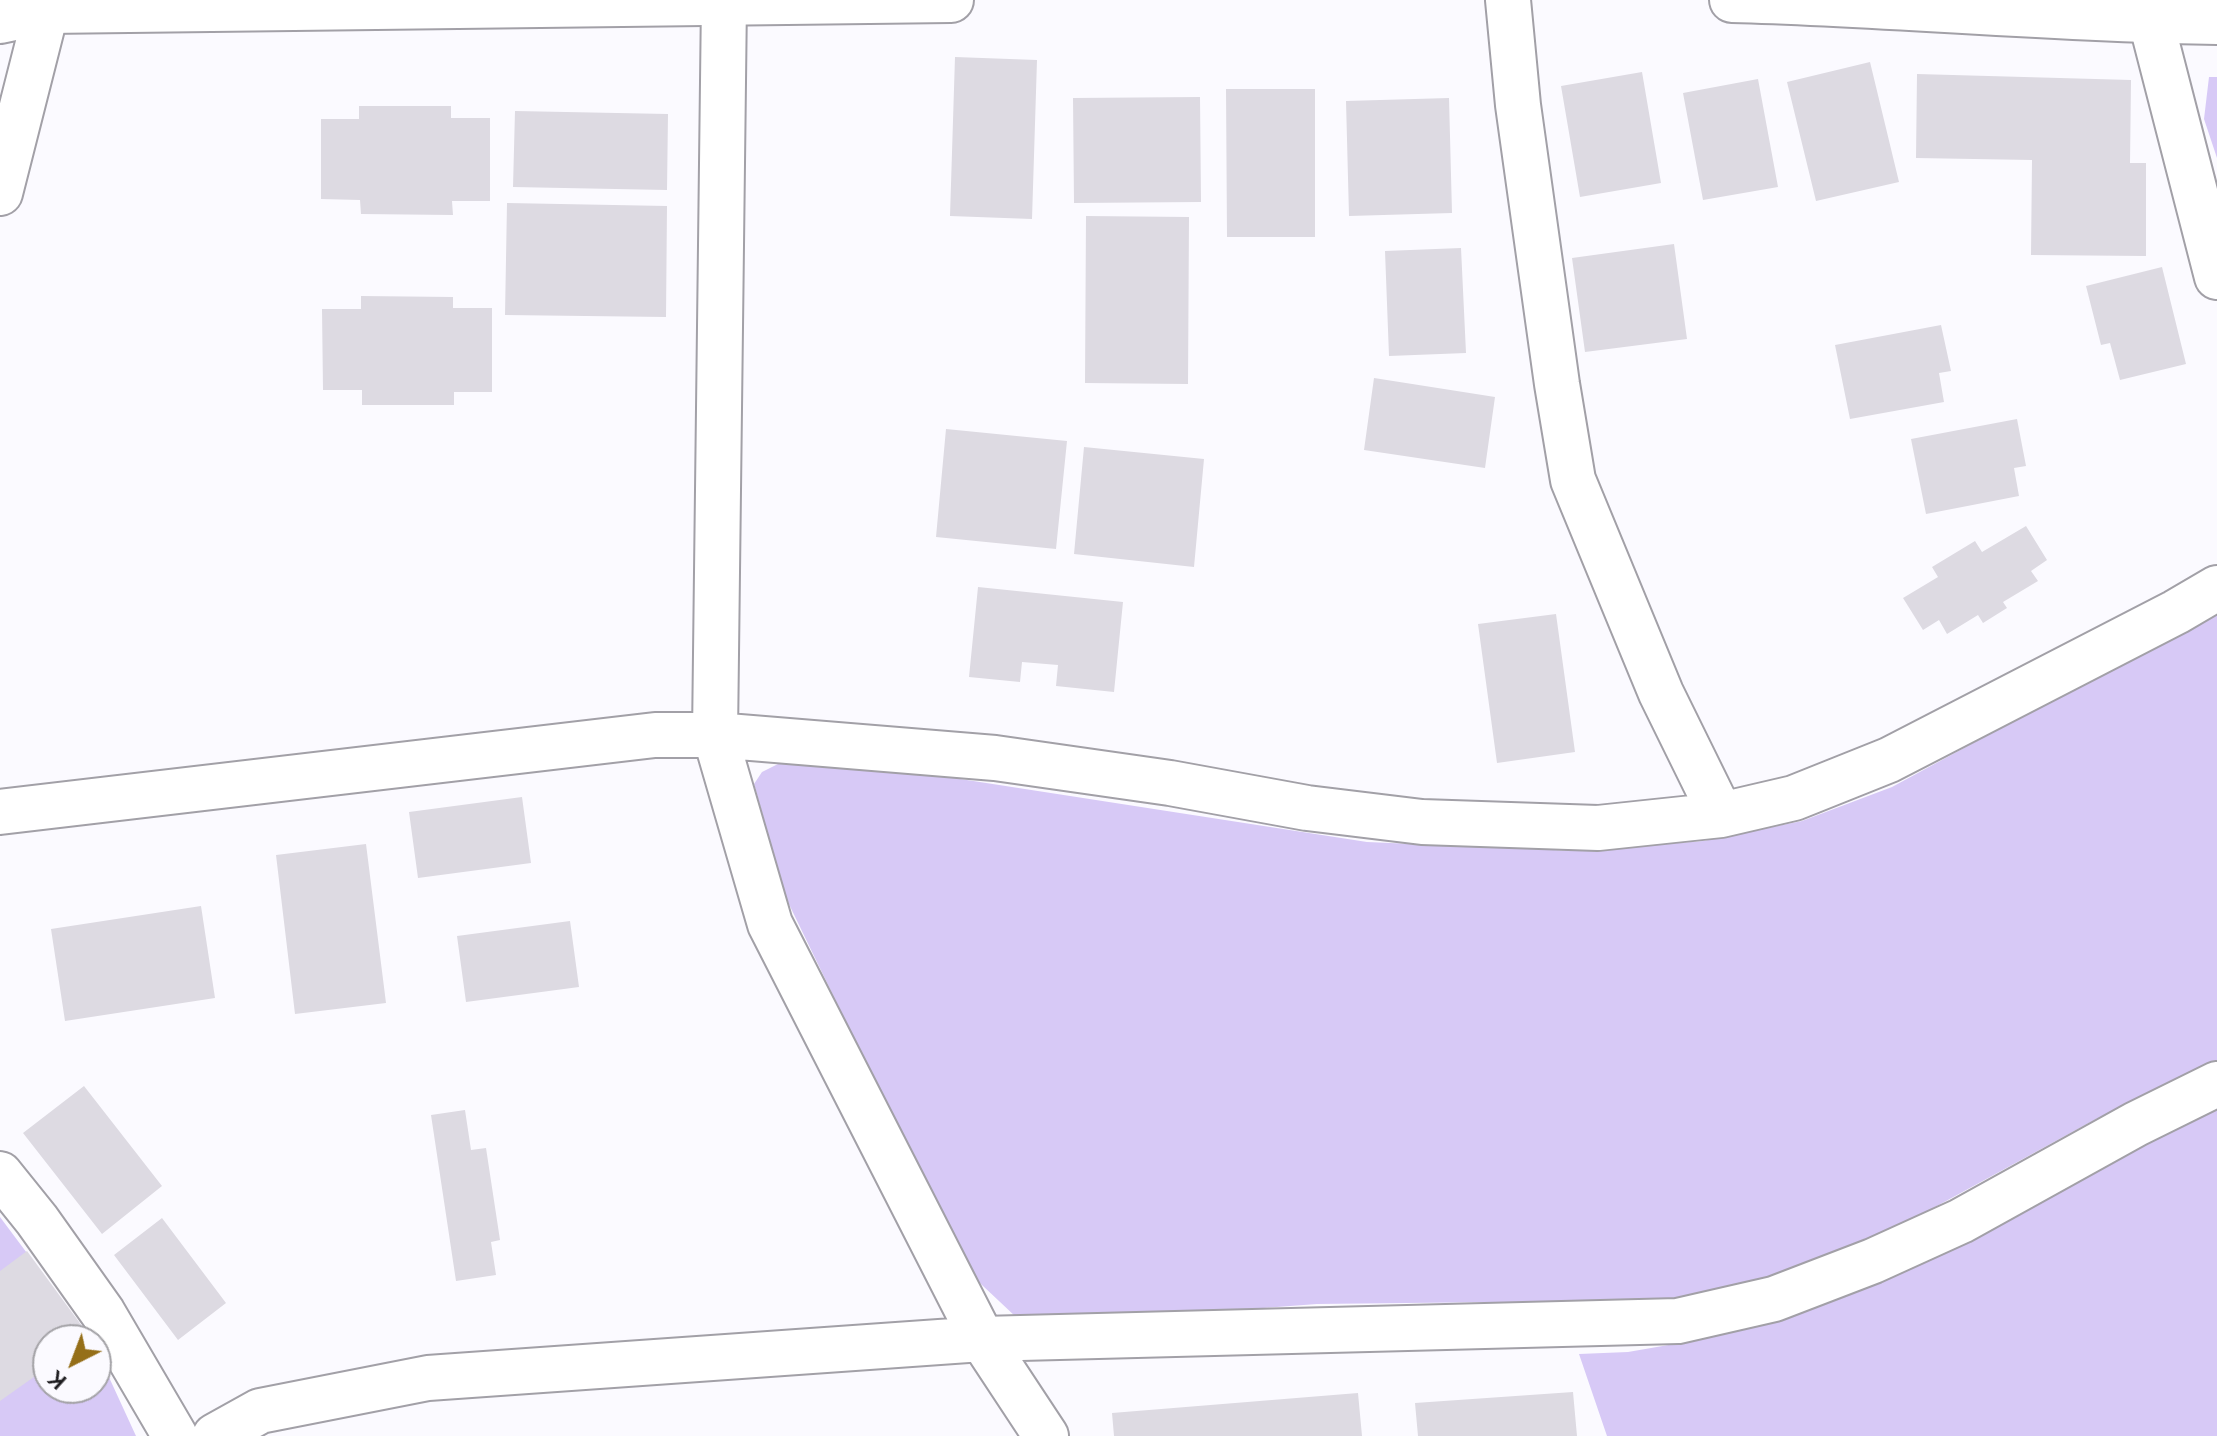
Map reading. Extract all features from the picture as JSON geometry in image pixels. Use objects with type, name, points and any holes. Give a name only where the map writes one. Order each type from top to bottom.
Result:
[{"type":"street","points":[[0,21],[48,6],[951,0]]},
{"type":"street","points":[[1508,0],[1518,105],[1573,480],[1661,693],[1721,815]]},
{"type":"street","points":[[1732,0],[2217,22]]},
{"type":"street","points":[[724,1],[715,735],[770,924],[982,1339],[1046,1436]]},
{"type":"street","points":[[0,193],[48,6]]},
{"type":"street","points":[[2151,21],[2217,277]]},
{"type":"street","points":[[0,812],[655,735],[715,735],[995,758],[1170,783],[1307,808],[1422,822],[1598,828],[1721,815],[1794,798],[1889,760],[2217,588]]},
{"type":"street","points":[[215,1436],[260,1411],[428,1378],[982,1339],[1678,1321],[1774,1299],[1873,1261],[1961,1221],[2136,1124],[2217,1084]]},
{"type":"street","points":[[0,1174],[103,1313],[175,1436]]},
{"type":"shaded area","points":[[2209,77],[2217,77],[2217,158],[2204,119]]},
{"type":"shaded area","points":[[2217,611],[2217,1064],[2096,1119],[1871,1242],[1751,1287],[1680,1305],[1575,1309],[1496,1302],[1317,1304],[1156,1316],[1016,1317],[966,1270],[786,898],[754,784],[762,772],[780,763],[941,776],[1367,842],[1576,851],[1703,841],[1802,821],[1892,787]]},
{"type":"shaded area","points":[[2217,1108],[2217,1436],[1607,1436],[1579,1354],[1628,1352],[1703,1339],[1765,1323],[1975,1234]]},
{"type":"shaded area","points":[[0,1217],[80,1324],[32,1324],[32,1404],[112,1404],[112,1384],[136,1436],[0,1436]]},
{"type":"building","points":[[955,57],[1037,60],[1032,219],[950,216]]},
{"type":"building","points":[[1870,62],[1899,182],[1816,201],[1787,82]]},
{"type":"building","points":[[1642,72],[1661,183],[1580,197],[1561,86]]},
{"type":"building","points":[[1917,74],[2131,80],[2130,163],[2146,163],[2146,256],[2031,255],[2032,160],[1916,158]]},
{"type":"building","points":[[1758,79],[1778,187],[1703,200],[1683,93]]},
{"type":"building","points":[[1226,89],[1315,89],[1315,237],[1227,237]]},
{"type":"building","points":[[1200,97],[1201,202],[1074,203],[1073,98]]},
{"type":"building","points":[[1449,98],[1452,213],[1349,216],[1346,101]]},
{"type":"building","points":[[359,106],[451,106],[451,118],[490,118],[490,201],[452,201],[453,215],[361,214],[360,200],[321,199],[321,119],[359,119]]},
{"type":"building","points":[[515,111],[668,114],[667,190],[513,187]]},
{"type":"building","points":[[507,203],[667,206],[666,317],[505,315]]},
{"type":"building","points":[[1086,216],[1189,217],[1188,384],[1085,383]]},
{"type":"building","points":[[1674,244],[1687,339],[1585,352],[1572,258]]},
{"type":"building","points":[[1461,248],[1466,353],[1389,356],[1385,251]]},
{"type":"building","points":[[2162,267],[2186,364],[2120,380],[2110,343],[2101,345],[2086,286]]},
{"type":"building","points":[[361,296],[453,297],[453,308],[492,308],[492,392],[454,392],[454,405],[362,405],[362,390],[323,390],[322,309],[361,309]]},
{"type":"building","points":[[1941,325],[1951,371],[1939,373],[1944,402],[1850,419],[1835,345]]},
{"type":"building","points":[[1374,378],[1495,397],[1485,468],[1364,450]]},
{"type":"building","points":[[2017,419],[2026,466],[2014,468],[2019,496],[1926,514],[1911,439]]},
{"type":"building","points":[[946,429],[1067,441],[1056,549],[936,537]]},
{"type":"building","points":[[1084,447],[1204,459],[1194,567],[1074,554]]},
{"type":"building","points":[[2026,526],[2047,560],[2031,571],[2038,581],[2003,602],[2007,608],[1983,623],[1978,615],[1947,634],[1939,620],[1923,630],[1903,598],[1938,577],[1932,567],[1975,541],[1982,552]]},
{"type":"building","points":[[978,587],[1123,602],[1114,692],[1056,686],[1058,665],[1022,662],[1020,682],[969,677]]},
{"type":"building","points":[[1556,614],[1575,752],[1497,763],[1478,624]]},
{"type":"building","points":[[522,797],[531,863],[418,878],[409,812]]},
{"type":"building","points":[[366,844],[386,1003],[295,1014],[276,855]]},
{"type":"building","points":[[201,906],[215,998],[65,1021],[51,929]]},
{"type":"building","points":[[570,921],[579,987],[466,1002],[457,936]]},
{"type":"building","points":[[84,1086],[162,1186],[102,1234],[23,1133]]},
{"type":"building","points":[[465,1110],[471,1150],[486,1148],[500,1240],[491,1242],[496,1275],[456,1281],[431,1115]]},
{"type":"building","points":[[162,1218],[226,1303],[178,1340],[114,1255]]},
{"type":"building","points":[[27,1251],[80,1324],[32,1324],[32,1378],[0,1401],[0,1271]]},
{"type":"building","points":[[1573,1392],[1577,1436],[1418,1436],[1415,1403]]},
{"type":"building","points":[[1358,1393],[1362,1436],[1114,1436],[1112,1413]]}]
